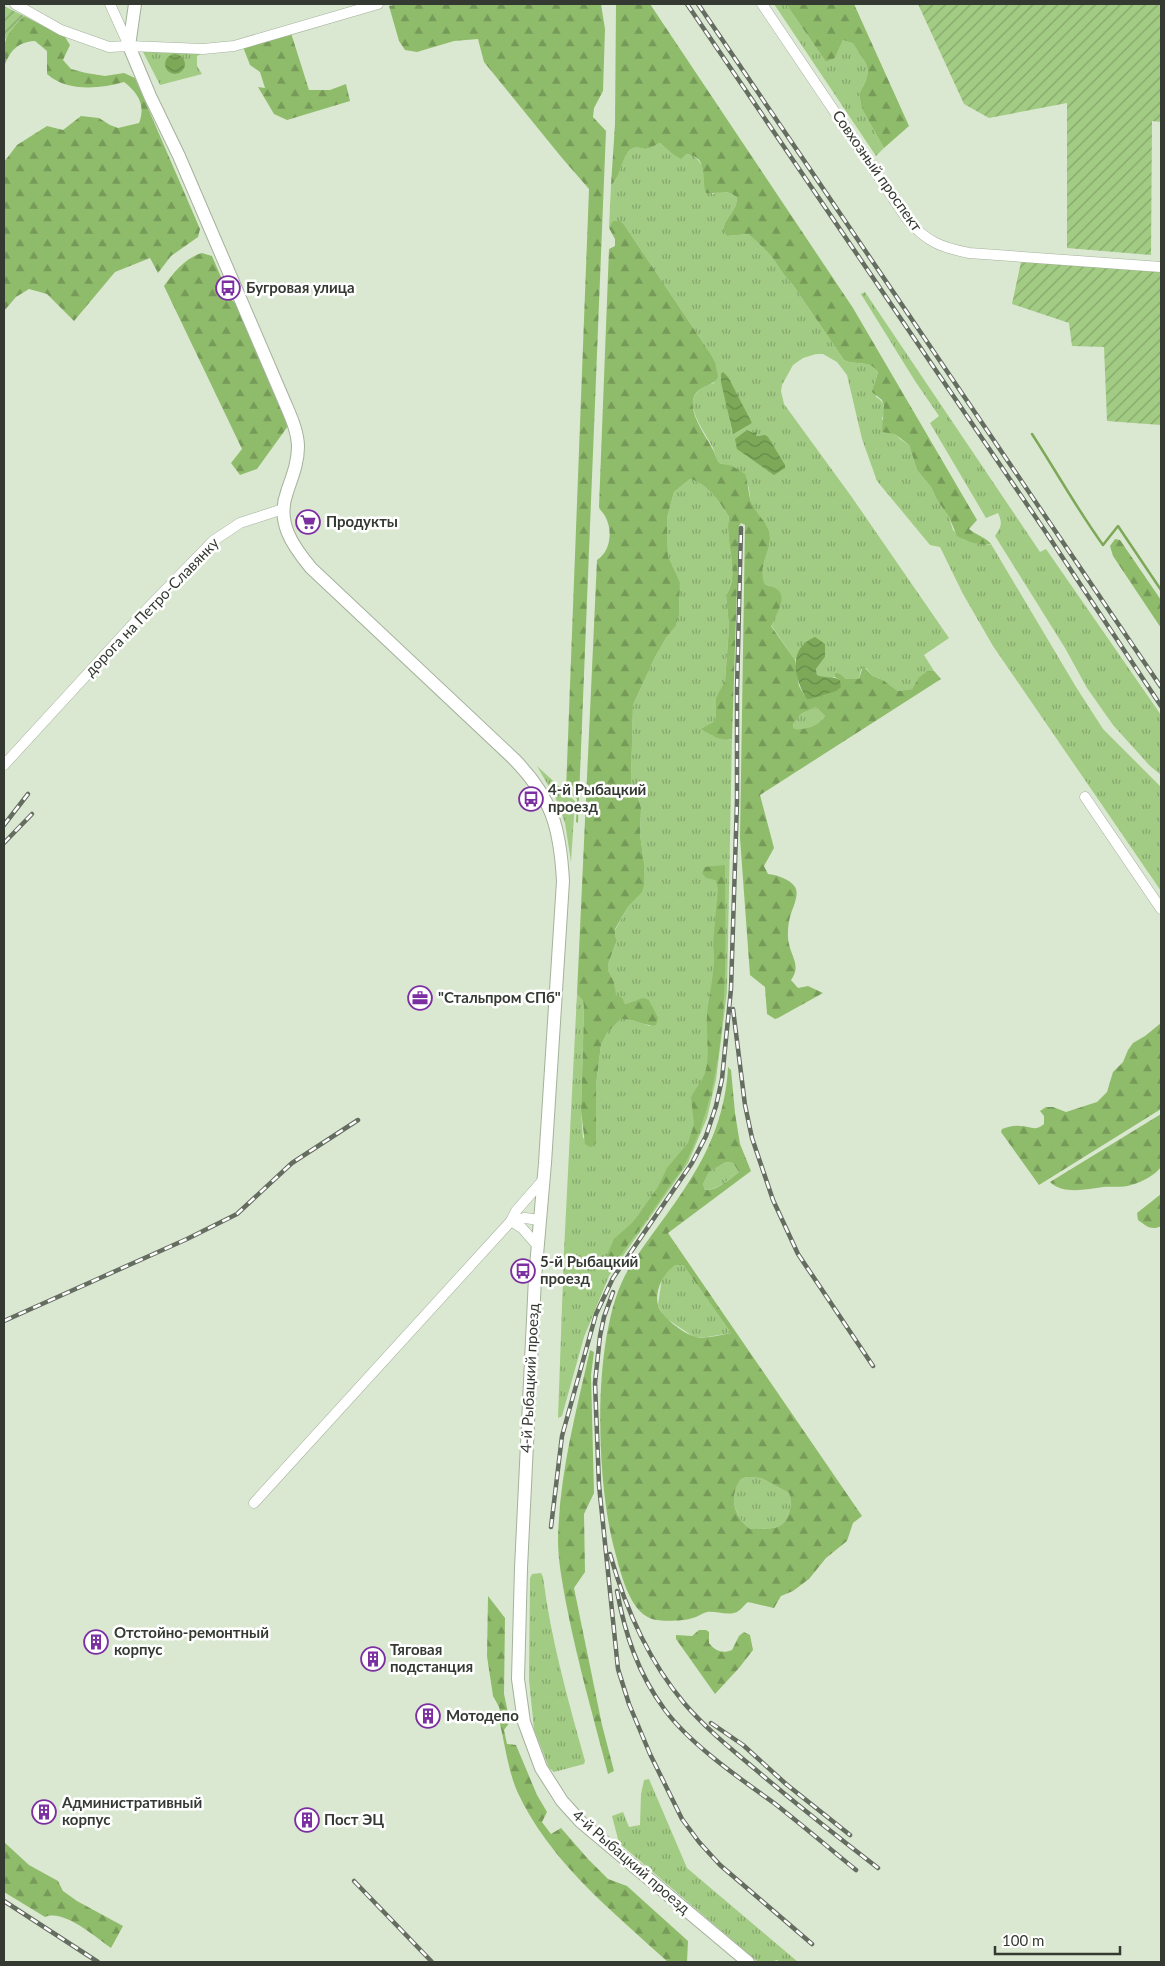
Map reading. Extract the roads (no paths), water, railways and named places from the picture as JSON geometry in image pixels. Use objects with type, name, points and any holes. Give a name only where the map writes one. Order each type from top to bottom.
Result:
[{"type":"street","points":[[15,4],[61,30],[108,47],[203,49],[234,46],[378,4]]},
{"type":"street","points":[[110,4],[150,96],[179,156],[295,430],[298,447],[294,472],[283,509]]},
{"type":"street","points":[[129,46],[135,4]]},
{"type":"street","name":"Совхозный проспект","points":[[762,4],[907,219],[920,234],[933,243],[950,250],[970,253],[1161,267]]},
{"type":"street","name":"дорога на Петро-Славянку","points":[[4,765],[147,609],[213,541],[240,524],[283,509]]},
{"type":"street","name":"4-й Рыбацкий проезд","points":[[283,509],[284,522],[294,548],[311,568],[514,759],[533,779],[554,819],[560,847],[562,881],[543,1180],[537,1245],[518,1680],[524,1722],[541,1768],[562,1801],[581,1822],[748,1962]]},
{"type":"street","points":[[1085,797],[1161,909]]},
{"type":"street","points":[[254,1504],[510,1221],[516,1211],[543,1180]]},
{"type":"street","points":[[510,1221],[525,1218],[539,1220]]},
{"type":"street","points":[[510,1221],[522,1228],[537,1245]]},
{"type":"water","points":[[175,54],[182,57],[185,64],[182,71],[175,74],[168,71],[165,64],[168,57]]},
{"type":"water","points":[[723,372],[728,377],[752,423],[733,434],[721,382],[721,374]]},
{"type":"water","points":[[747,430],[753,433],[758,430],[756,436],[765,435],[768,437],[785,468],[774,475],[737,449],[735,439]]},
{"type":"water","points":[[815,637],[825,644],[825,657],[816,669],[817,675],[840,680],[841,687],[836,691],[807,700],[799,683],[796,665],[797,657],[800,649],[806,642]]},
{"type":"waterway","points":[[1032,434],[1103,545],[1118,526],[1161,590]]},
{"type":"railway","points":[[687,4],[1045,531],[1161,706]]},
{"type":"railway","points":[[698,4],[1161,687]]},
{"type":"railway","points":[[551,1527],[562,1436],[596,1314],[613,1278],[692,1163],[706,1136],[716,1106],[722,1079],[731,989],[737,801],[737,690],[741,528]]},
{"type":"railway","points":[[4,825],[28,794]]},
{"type":"railway","points":[[4,843],[32,814]]},
{"type":"railway","points":[[733,1009],[745,1105],[752,1138],[773,1200],[798,1254],[873,1366]]},
{"type":"railway","points":[[4,1321],[187,1239],[237,1214],[292,1163],[358,1120]]},
{"type":"railway","points":[[613,1292],[604,1317],[600,1336],[595,1383],[599,1485],[618,1669],[629,1704],[650,1754],[682,1819],[699,1842],[720,1865],[812,1944]]},
{"type":"railway","points":[[610,1554],[623,1594],[639,1632],[659,1669],[684,1703],[732,1749],[805,1811],[878,1868]]},
{"type":"railway","points":[[617,1591],[624,1623],[640,1668],[647,1682],[675,1723],[701,1748],[774,1803],[856,1870]]},
{"type":"railway","points":[[711,1723],[743,1745],[786,1784],[850,1835]]},
{"type":"railway","points":[[354,1881],[432,1962]]},
{"type":"railway","points":[[4,1901],[98,1962]]},
{"type":"place","name":"Бугровая улица","points":[[228,288]]},
{"type":"place","name":"Продукты","points":[[308,522]]},
{"type":"place","name":"4-й Рыбацкий проезд","points":[[531,799]]},
{"type":"place","name":"\"Стальпром СПб\"","points":[[420,998]]},
{"type":"place","name":"5-й Рыбацкий проезд","points":[[523,1271]]},
{"type":"place","name":"Отстойно-ремонтный корпус","points":[[96,1642]]},
{"type":"place","name":"Тяговая подстанция","points":[[373,1659]]},
{"type":"place","name":"Мотодепо","points":[[428,1716]]},
{"type":"place","name":"Административный корпус","points":[[44,1812]]},
{"type":"place","name":"Пост ЭЦ","points":[[307,1820]]}]
